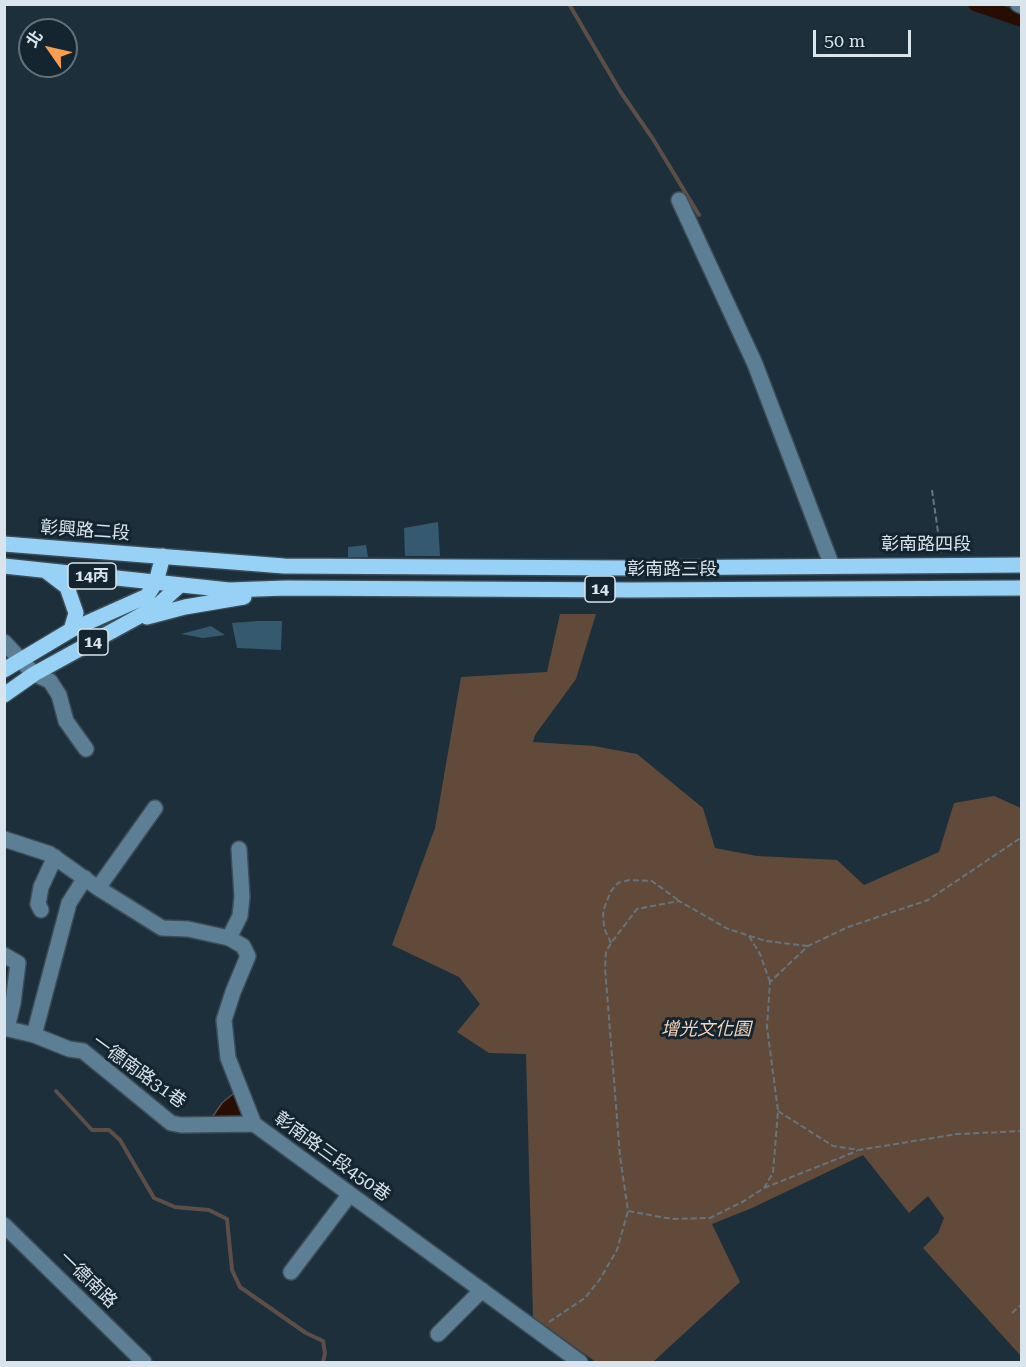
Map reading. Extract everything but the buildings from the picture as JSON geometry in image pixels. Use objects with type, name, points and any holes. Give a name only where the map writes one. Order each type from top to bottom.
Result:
[{"type":"main road","name":"彰興路二段","points":[[4,544],[163,556]]},
{"type":"main road","name":"彰南路三段","points":[[163,556],[284,566],[629,568],[832,566]]},
{"type":"main road","points":[[156,582],[163,556]]},
{"type":"main road","points":[[163,556],[179,586]]},
{"type":"main road","name":"彰南路四段","points":[[832,566],[1022,565]]},
{"type":"main road","name":"14丙","points":[[4,566],[179,586]]},
{"type":"main road","points":[[46,571],[67,587],[76,613],[71,630]]},
{"type":"main road","name":"14","points":[[4,670],[71,630],[147,596],[156,582]]},
{"type":"main road","name":"彰南路三段","points":[[179,586],[229,590],[286,588],[631,590],[1022,588]]},
{"type":"main road","name":"14","points":[[4,695],[34,674],[156,607],[179,586]]},
{"type":"main road","points":[[132,620],[185,607],[286,588]]},
{"type":"street","points":[[679,200],[755,363],[832,566]]},
{"type":"street","points":[[4,642],[34,674],[50,681],[59,695],[66,721],[86,749]]},
{"type":"street","points":[[34,1035],[69,903],[91,883],[155,808]]},
{"type":"street","points":[[4,838],[55,857],[162,928],[188,929],[229,938],[240,916],[242,886],[239,849]]},
{"type":"street","points":[[41,910],[38,904],[41,886],[55,857]]},
{"type":"street","name":"彰南路三段450巷","points":[[229,938],[243,946],[248,956],[224,1020],[228,1058],[254,1124],[580,1362]]},
{"type":"street","points":[[4,955],[18,963],[13,1003],[6,1028]]},
{"type":"street","name":"一德南路31巷","points":[[6,1028],[34,1035],[69,1049],[83,1051],[171,1123],[181,1125],[254,1124]]},
{"type":"street","points":[[291,1272],[351,1194]]},
{"type":"street","name":"一德南路","points":[[4,1226],[144,1362]]},
{"type":"street","points":[[438,1334],[482,1290]]},
{"type":"path","points":[[932,490],[943,564]]},
{"type":"path","points":[[770,982],[808,946],[848,927],[928,900],[1022,837]]},
{"type":"path","points":[[611,943],[604,928],[603,911],[611,891],[618,883],[629,880],[652,881],[679,901],[728,929],[766,941],[808,946]]},
{"type":"path","points":[[537,1331],[585,1298],[600,1279],[617,1250],[628,1211],[620,1156],[605,968],[606,952],[637,909],[679,901]]},
{"type":"path","points":[[748,935],[760,954],[770,982],[767,1027],[778,1111],[773,1173],[764,1188]]},
{"type":"path","points":[[778,1111],[833,1146],[860,1150]]},
{"type":"path","points":[[628,1211],[672,1219],[710,1218],[764,1188],[860,1150],[957,1134],[1022,1131]]},
{"type":"path","points":[[1012,1312],[1022,1304]]},
{"type":"green space","name":"增光文化園","points":[[560,614],[596,614],[576,679],[535,735],[533,742],[594,746],[637,754],[703,808],[715,848],[757,856],[837,860],[864,885],[939,852],[954,803],[994,796],[1021,808],[1021,1356],[923,1248],[938,1233],[944,1218],[928,1196],[909,1213],[863,1155],[752,1208],[712,1224],[740,1282],[653,1362],[596,1362],[533,1317],[526,1054],[489,1053],[457,1032],[480,1004],[459,977],[392,945],[435,828],[461,677],[547,672]]},
{"type":"shaded area","points":[[233,1094],[236,1095],[243,1110],[242,1118],[211,1119],[222,1103]]},
{"type":"waterway","points":[[569,4],[620,91],[653,139],[699,215]]},
{"type":"waterway","points":[[975,4],[1022,20]]},
{"type":"waterway","points":[[56,1091],[92,1130],[109,1130],[120,1140],[154,1198],[175,1207],[209,1210],[227,1219],[232,1270],[240,1287],[306,1333],[323,1341],[325,1353],[323,1362]]}]
